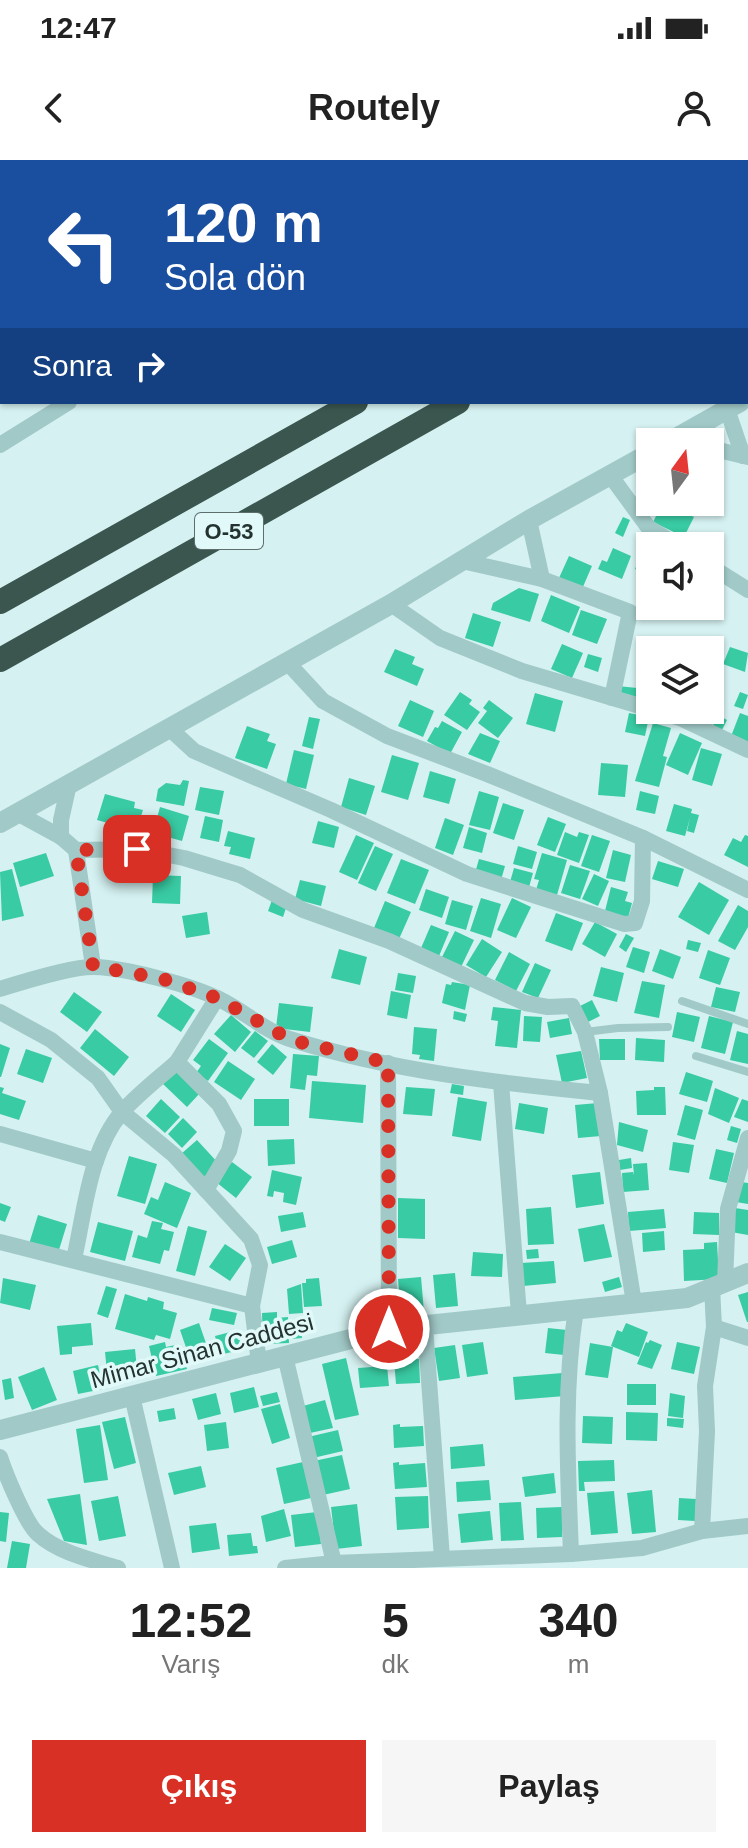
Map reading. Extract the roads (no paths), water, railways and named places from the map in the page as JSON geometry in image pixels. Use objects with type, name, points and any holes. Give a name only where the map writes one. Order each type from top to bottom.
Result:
[{"type":"highway","name":"O-53","points":[[0,602],[352,404]]},
{"type":"highway","name":"O-53","points":[[0,660],[454,404]]},
{"type":"street","points":[[0,445],[66,404]]},
{"type":"street","points":[[696,428],[733,406],[746,456],[724,451]]},
{"type":"street","points":[[9,818],[391,604],[529,520],[636,461]]},
{"type":"street","points":[[610,475],[648,527],[656,532]]},
{"type":"street","points":[[529,520],[542,579]]},
{"type":"street","points":[[462,561],[542,579],[630,612],[612,698]]},
{"type":"street","points":[[724,575],[748,590]]},
{"type":"street","points":[[391,604],[440,638],[522,671],[636,705]]},
{"type":"street","points":[[287,662],[323,701],[387,736],[643,838],[748,890]]},
{"type":"street","points":[[693,724],[748,750]]},
{"type":"street","points":[[169,728],[194,751],[331,810],[467,874],[624,924],[635,923],[642,901],[643,838]]},
{"type":"street","points":[[61,837],[61,820],[69,784]]},
{"type":"street","points":[[9,818],[61,837],[76,850],[93,966]]},
{"type":"street","points":[[76,850],[137,849],[184,858],[240,875],[303,910],[389,941],[525,1003],[548,1007],[572,1006],[585,1032],[600,1093],[634,1303]]},
{"type":"street","points":[[0,989],[93,966],[163,979],[217,998],[291,1040],[388,1063],[501,1083],[600,1093]]},
{"type":"street","points":[[74,1259],[96,1161],[106,1135],[122,1112],[177,1062],[217,998]]},
{"type":"street","points":[[0,1012],[51,1040],[98,1078],[122,1112],[174,1155],[251,1239],[260,1265],[252,1306],[259,1363]]},
{"type":"street","points":[[177,1062],[219,1104],[234,1131],[229,1151],[206,1190]]},
{"type":"street","points":[[388,1063],[389,1329]]},
{"type":"street","points":[[501,1083],[519,1314]]},
{"type":"street","points":[[0,1134],[96,1161]]},
{"type":"street","points":[[702,1531],[707,1431],[705,1386],[728,1209],[748,1138]]},
{"type":"street","points":[[0,1242],[252,1306]]},
{"type":"street","name":"Mimar Sinan Caddesi","points":[[0,1430],[389,1329],[687,1298],[748,1273]]},
{"type":"street","points":[[571,1554],[567,1448],[569,1353],[576,1309]]},
{"type":"street","points":[[425,1326],[442,1558]]},
{"type":"street","points":[[714,1327],[747,1339]]},
{"type":"street","points":[[285,1356],[334,1563]]},
{"type":"street","points":[[132,1396],[172,1568]]},
{"type":"street","points":[[0,1457],[6,1477],[36,1534],[78,1556],[118,1568]]},
{"type":"street","points":[[285,1568],[642,1548],[702,1531],[748,1526]]},
{"type":"lane","points":[[682,1001],[748,1024]]},
{"type":"lane","points":[[585,1032],[668,1027]]},
{"type":"lane","points":[[696,1056],[748,1072]]}]
